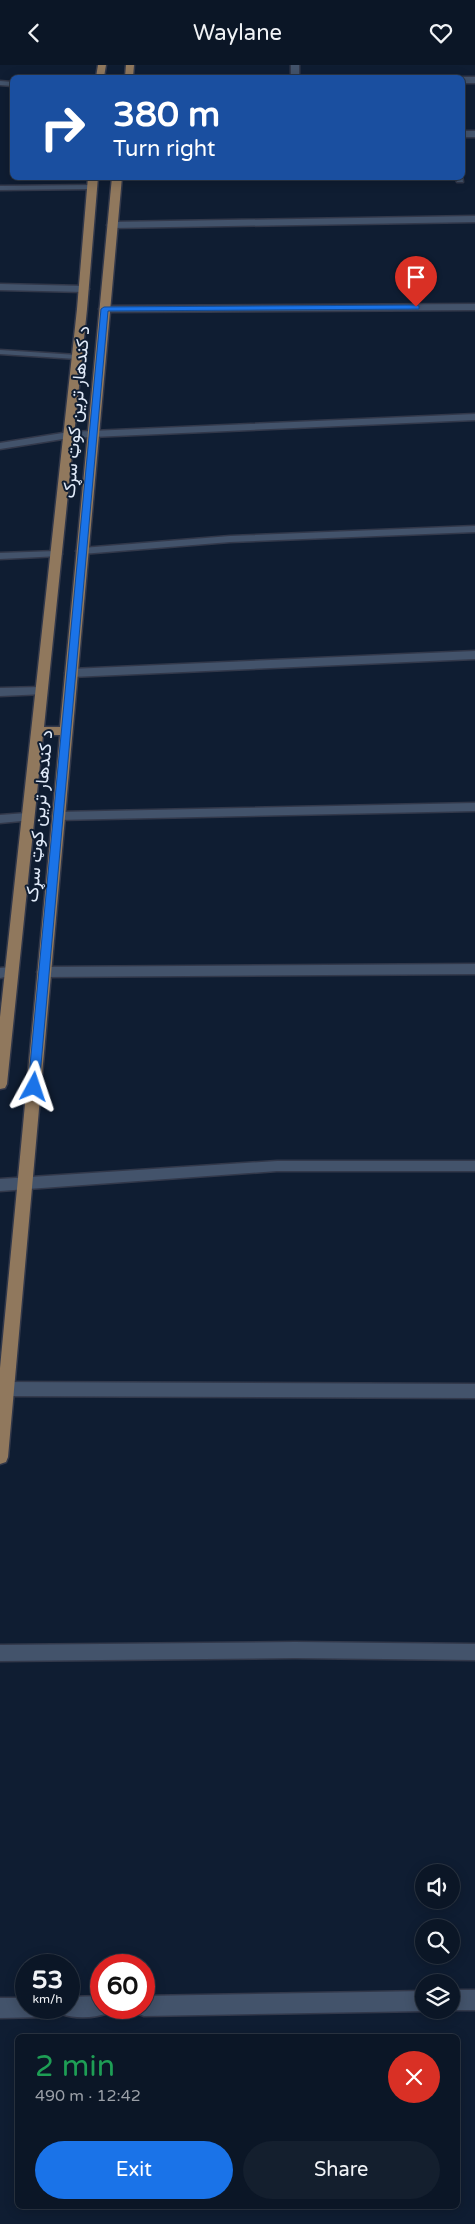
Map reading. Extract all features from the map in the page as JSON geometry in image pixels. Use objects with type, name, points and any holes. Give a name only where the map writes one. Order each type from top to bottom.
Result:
[{"type":"main road","name":"د کندهار ترين کوټ سړک","points":[[0,1457],[3,1389],[25,1183],[117,180]]},
{"type":"main road","name":"د کندهار ترين کوټ سړک","points":[[0,1084],[5,973],[27,817],[42,691],[84,289],[93,182]]},
{"type":"main road","points":[[37,731],[66,731]]},
{"type":"street","points":[[112,225],[475,219]]},
{"type":"street","points":[[0,287],[84,289]]},
{"type":"street","points":[[104,309],[475,307]]},
{"type":"street","points":[[0,446],[69,435],[475,417]]},
{"type":"street","points":[[82,551],[230,539],[475,529]]},
{"type":"street","points":[[0,556],[56,554]]},
{"type":"street","points":[[71,673],[475,655]]},
{"type":"street","points":[[0,692],[42,691]]},
{"type":"street","points":[[58,816],[475,807]]},
{"type":"street","points":[[0,819],[27,817]]},
{"type":"street","points":[[44,972],[475,969]]},
{"type":"street","points":[[0,1185],[277,1166],[475,1166]]},
{"type":"street","points":[[3,1389],[475,1391]]},
{"type":"street","points":[[0,1653],[295,1650],[475,1651]]},
{"type":"street","points":[[460,2000],[475,2000]]},
{"type":"street","points":[[155,2006],[415,2001]]},
{"type":"street","points":[[0,2008],[15,2008]]},
{"type":"lane","points":[[0,188],[93,182]]},
{"type":"lane","points":[[0,353],[77,357]]},
{"type":"route","points":[[34,1087],[104,309],[416,307]]}]
